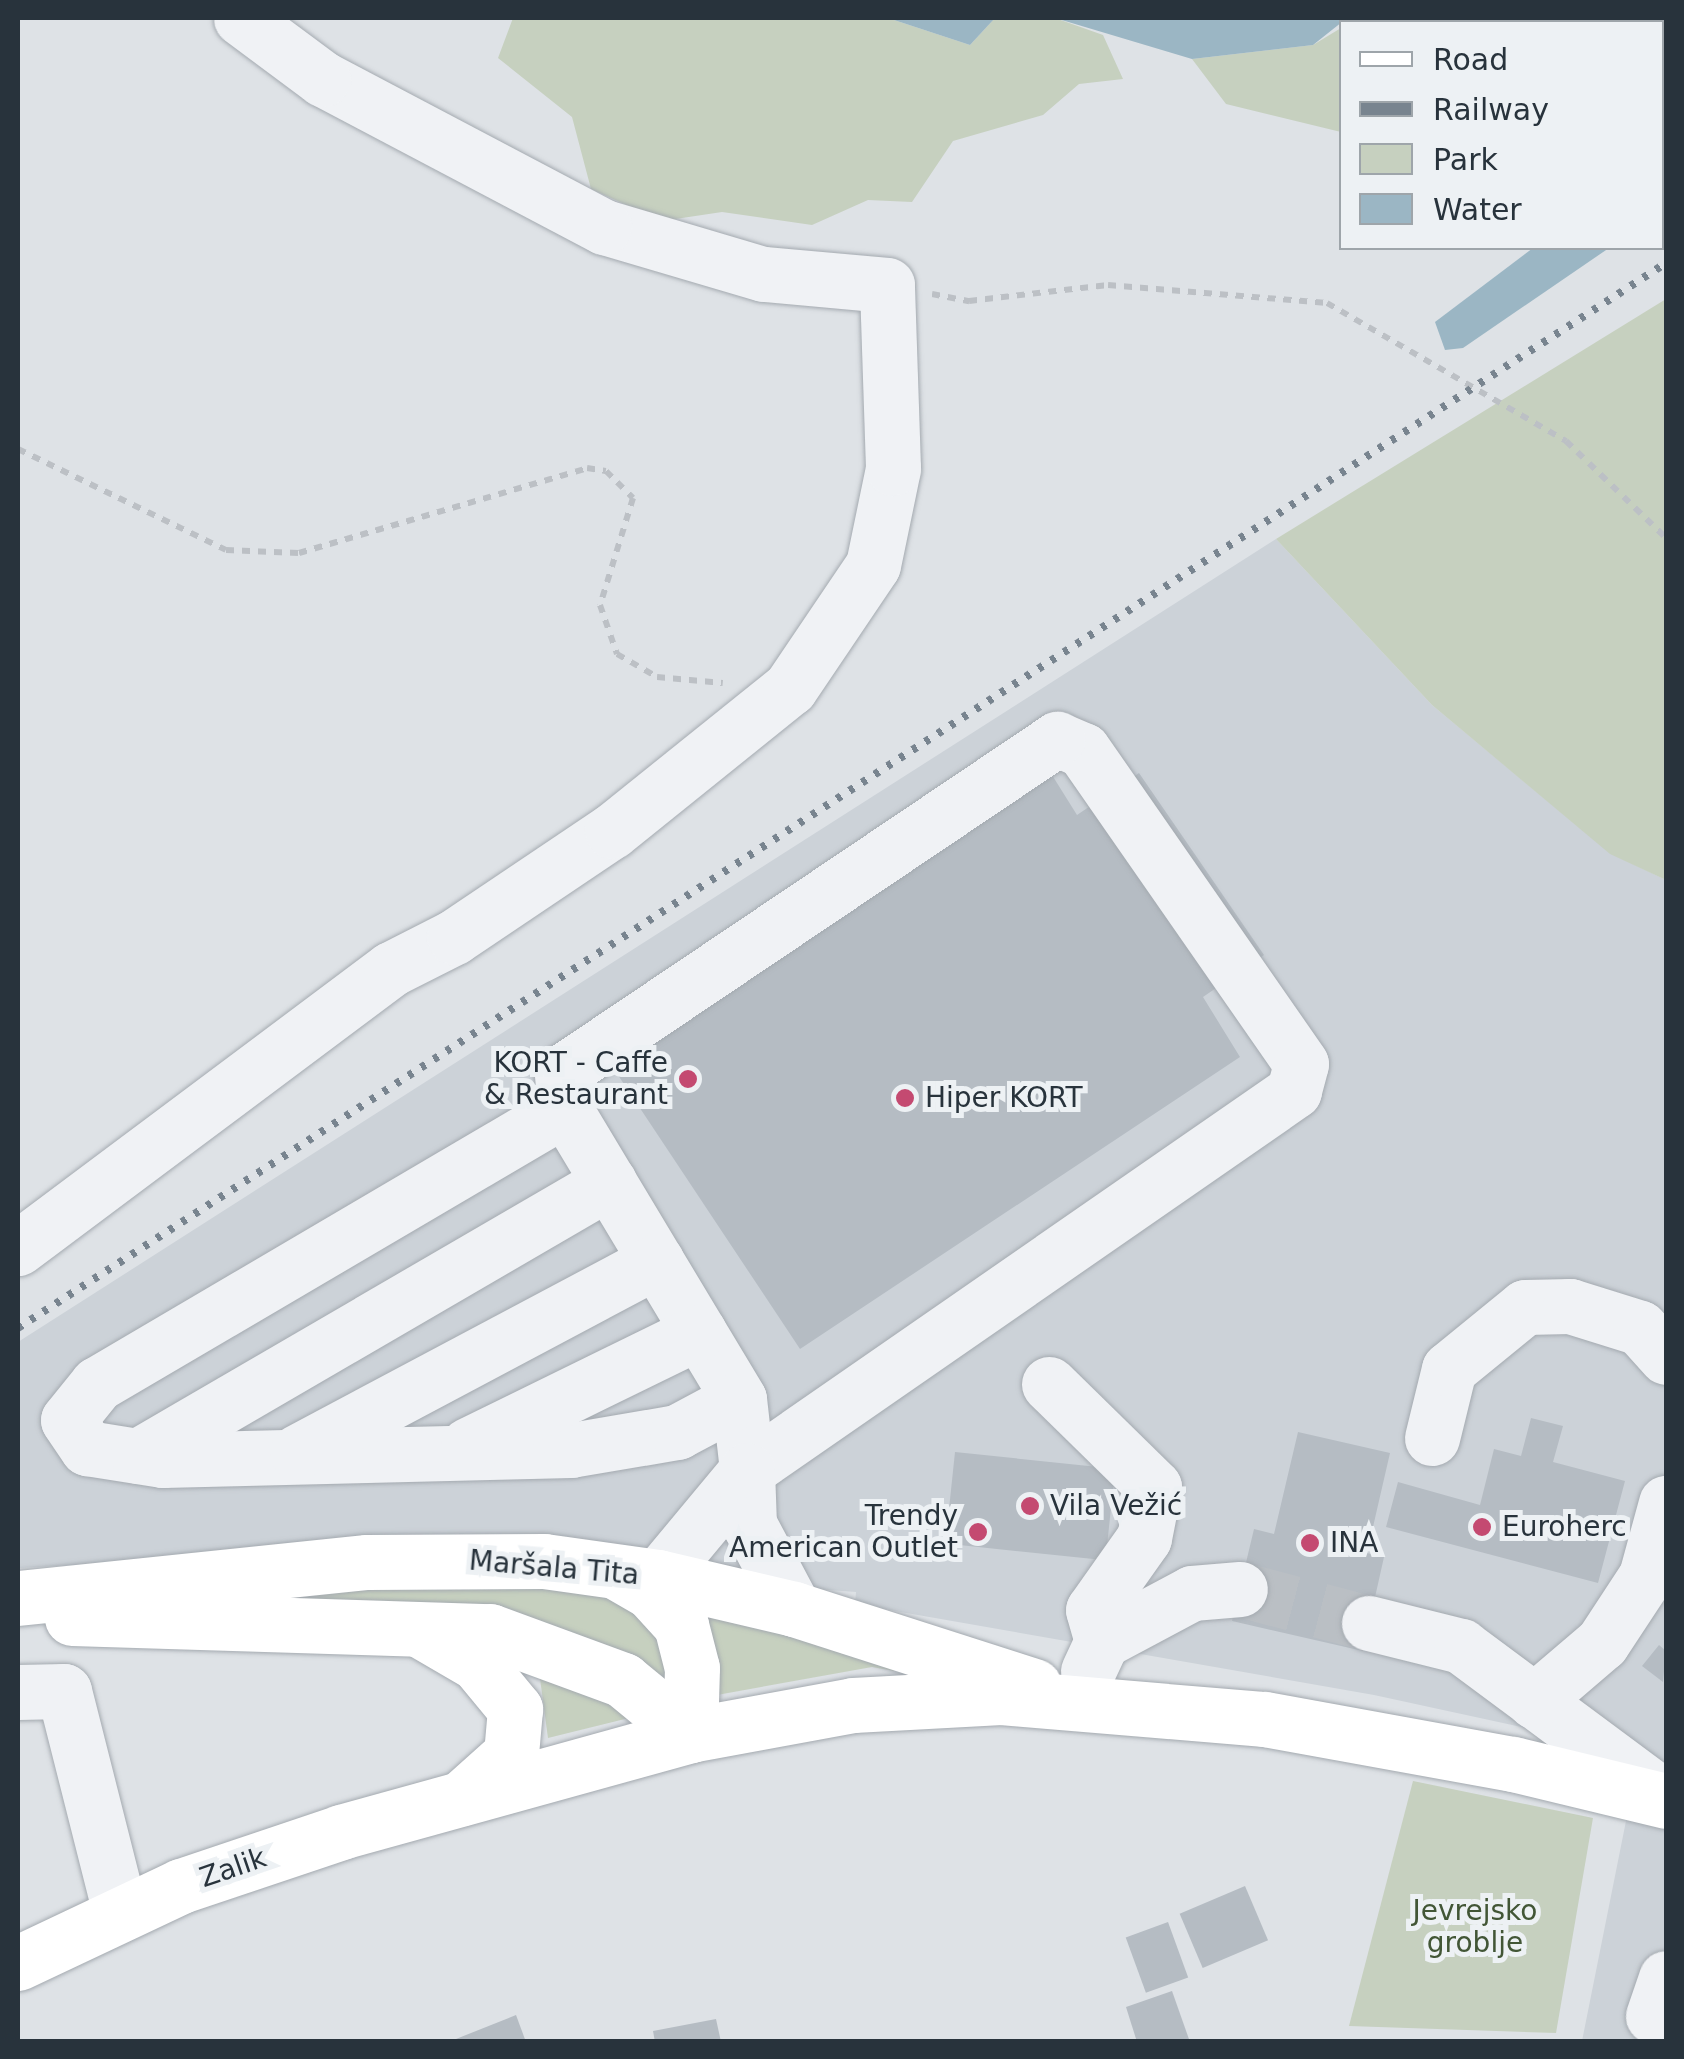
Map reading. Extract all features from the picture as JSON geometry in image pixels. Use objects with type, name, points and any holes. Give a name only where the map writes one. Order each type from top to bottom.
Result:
[{"type":"main road","name":"Maršala Tita","points":[[18,1598],[367,1562],[484,1560],[636,1573],[794,1609],[1074,1701]]},
{"type":"main road","points":[[636,1573],[681,1625],[692,1668],[690,1734]]},
{"type":"main road","points":[[18,1611],[216,1625],[404,1622],[490,1631],[553,1649],[623,1680],[690,1734]]},
{"type":"main road","points":[[404,1622],[477,1663],[515,1709],[511,1754],[458,1801]]},
{"type":"main road","points":[[1074,1701],[1374,1735],[1666,1800]]},
{"type":"main road","name":"Zalik","points":[[18,1963],[120,1913],[228,1868],[690,1734],[853,1705],[1074,1701]]},
{"type":"lane","points":[[18,1248],[392,968],[454,937],[612,832],[790,688],[872,565],[893,468],[886,285],[763,274],[604,227],[323,78],[241,18]]},
{"type":"lane","points":[[636,1573],[747,1470],[1294,1090],[1301,1064],[1083,750],[1057,738],[574,1060],[562,1072],[564,1108],[739,1399],[747,1470],[749,1524],[794,1609]]},
{"type":"lane","points":[[564,1108],[97,1384],[68,1420],[87,1448],[138,1456],[453,1452],[619,1446],[677,1432],[739,1399]]},
{"type":"lane","points":[[138,1456],[609,1182]]},
{"type":"lane","points":[[287,1457],[656,1261]]},
{"type":"lane","points":[[1432,1438],[1449,1370],[1525,1307],[1570,1306],[1640,1328],[1666,1357]]},
{"type":"lane","points":[[453,1452],[699,1332]]},
{"type":"lane","points":[[1049,1384],[1154,1488],[1144,1538],[1093,1610],[1102,1641]]},
{"type":"lane","points":[[1534,1701],[1602,1643],[1646,1576],[1666,1503]]},
{"type":"lane","points":[[1074,1701],[1102,1641],[1192,1594],[1240,1589]]},
{"type":"lane","points":[[1369,1623],[1461,1646],[1666,1800]]},
{"type":"lane","points":[[18,1692],[64,1691],[120,1913]]},
{"type":"path","points":[[886,285],[969,301],[1108,285],[1327,303],[1566,441],[1666,538]]},
{"type":"path","points":[[18,449],[226,550],[299,553],[587,468],[606,471],[633,498],[600,604],[617,654],[657,677],[790,688]]},
{"type":"shaded area","points":[[1276,539],[1432,705],[1610,853],[1666,880],[1666,2041],[1582,2041],[1629,1806],[1622,1749],[1374,1695],[855,1604],[856,1592],[325,1552],[18,1568],[18,1342]]},
{"type":"green space","points":[[513,18],[888,18],[970,45],[995,18],[1055,18],[1103,35],[1123,79],[1079,84],[1043,115],[953,141],[912,202],[868,200],[812,225],[722,212],[662,221],[591,189],[572,117],[498,58]]},
{"type":"green space","points":[[1339,29],[1339,132],[1226,104],[1192,59],[1313,45]]},
{"type":"green space","points":[[1666,299],[1666,880],[1610,854],[1432,705],[1276,539]]},
{"type":"green space","points":[[305,1583],[598,1589],[660,1623],[670,1666],[663,1683],[244,1599]]},
{"type":"green space","points":[[698,1610],[900,1661],[894,1671],[872,1667],[717,1695]]},
{"type":"green space","points":[[539,1671],[637,1716],[548,1738]]},
{"type":"green space","name":"Jevrejsko groblje","points":[[1413,1781],[1593,1818],[1556,2033],[1349,2026]]},
{"type":"water","points":[[888,18],[995,18],[970,45]]},
{"type":"water","points":[[1055,18],[1666,18],[1666,208],[1664,20],[1339,20],[1339,24],[1313,45],[1192,59]]},
{"type":"water","points":[[1530,250],[1606,250],[1463,348],[1445,350],[1435,322]]},
{"type":"building","name":"Hiper KORT","points":[[1047,767],[1077,815],[1139,773],[1264,955],[1203,997],[1240,1057],[800,1349],[606,1057]]},
{"type":"building","points":[[1531,1418],[1563,1426],[1553,1462],[1625,1481],[1598,1583],[1386,1527],[1398,1482],[1480,1505],[1494,1449],[1521,1456]]},
{"type":"building","name":"INA","points":[[1298,1432],[1390,1453],[1367,1553],[1384,1557],[1363,1651],[1232,1621],[1254,1529],[1274,1534]]},
{"type":"building","name":"Vila Vežić","points":[[955,1452],[1115,1469],[1106,1560],[945,1543]]},
{"type":"building","points":[[1659,1645],[1666,1651],[1663,1682],[1642,1666]]},
{"type":"building","points":[[1245,1886],[1268,1940],[1203,1968],[1180,1914]]},
{"type":"building","points":[[1168,1922],[1188,1977],[1146,1993],[1126,1937]]},
{"type":"building","points":[[1172,1991],[1190,2042],[1137,2042],[1126,2007]]},
{"type":"building","points":[[516,2015],[526,2042],[451,2041]]},
{"type":"building","points":[[716,2019],[721,2042],[655,2042],[653,2031]]},
{"type":"tunnel","points":[[1240,1589],[1369,1623]]},
{"type":"railway","points":[[18,1328],[1666,263]]},
{"type":"place","name":"KORT - Caffe & Restaurant","points":[[688,1079]]},
{"type":"place","name":"Hiper KORT","points":[[905,1098]]},
{"type":"place","name":"Vila Vežić","points":[[1030,1506]]},
{"type":"place","name":"Euroherc","points":[[1482,1527]]},
{"type":"place","name":"Trendy American Outlet","points":[[978,1532]]},
{"type":"place","name":"INA","points":[[1310,1543]]}]
